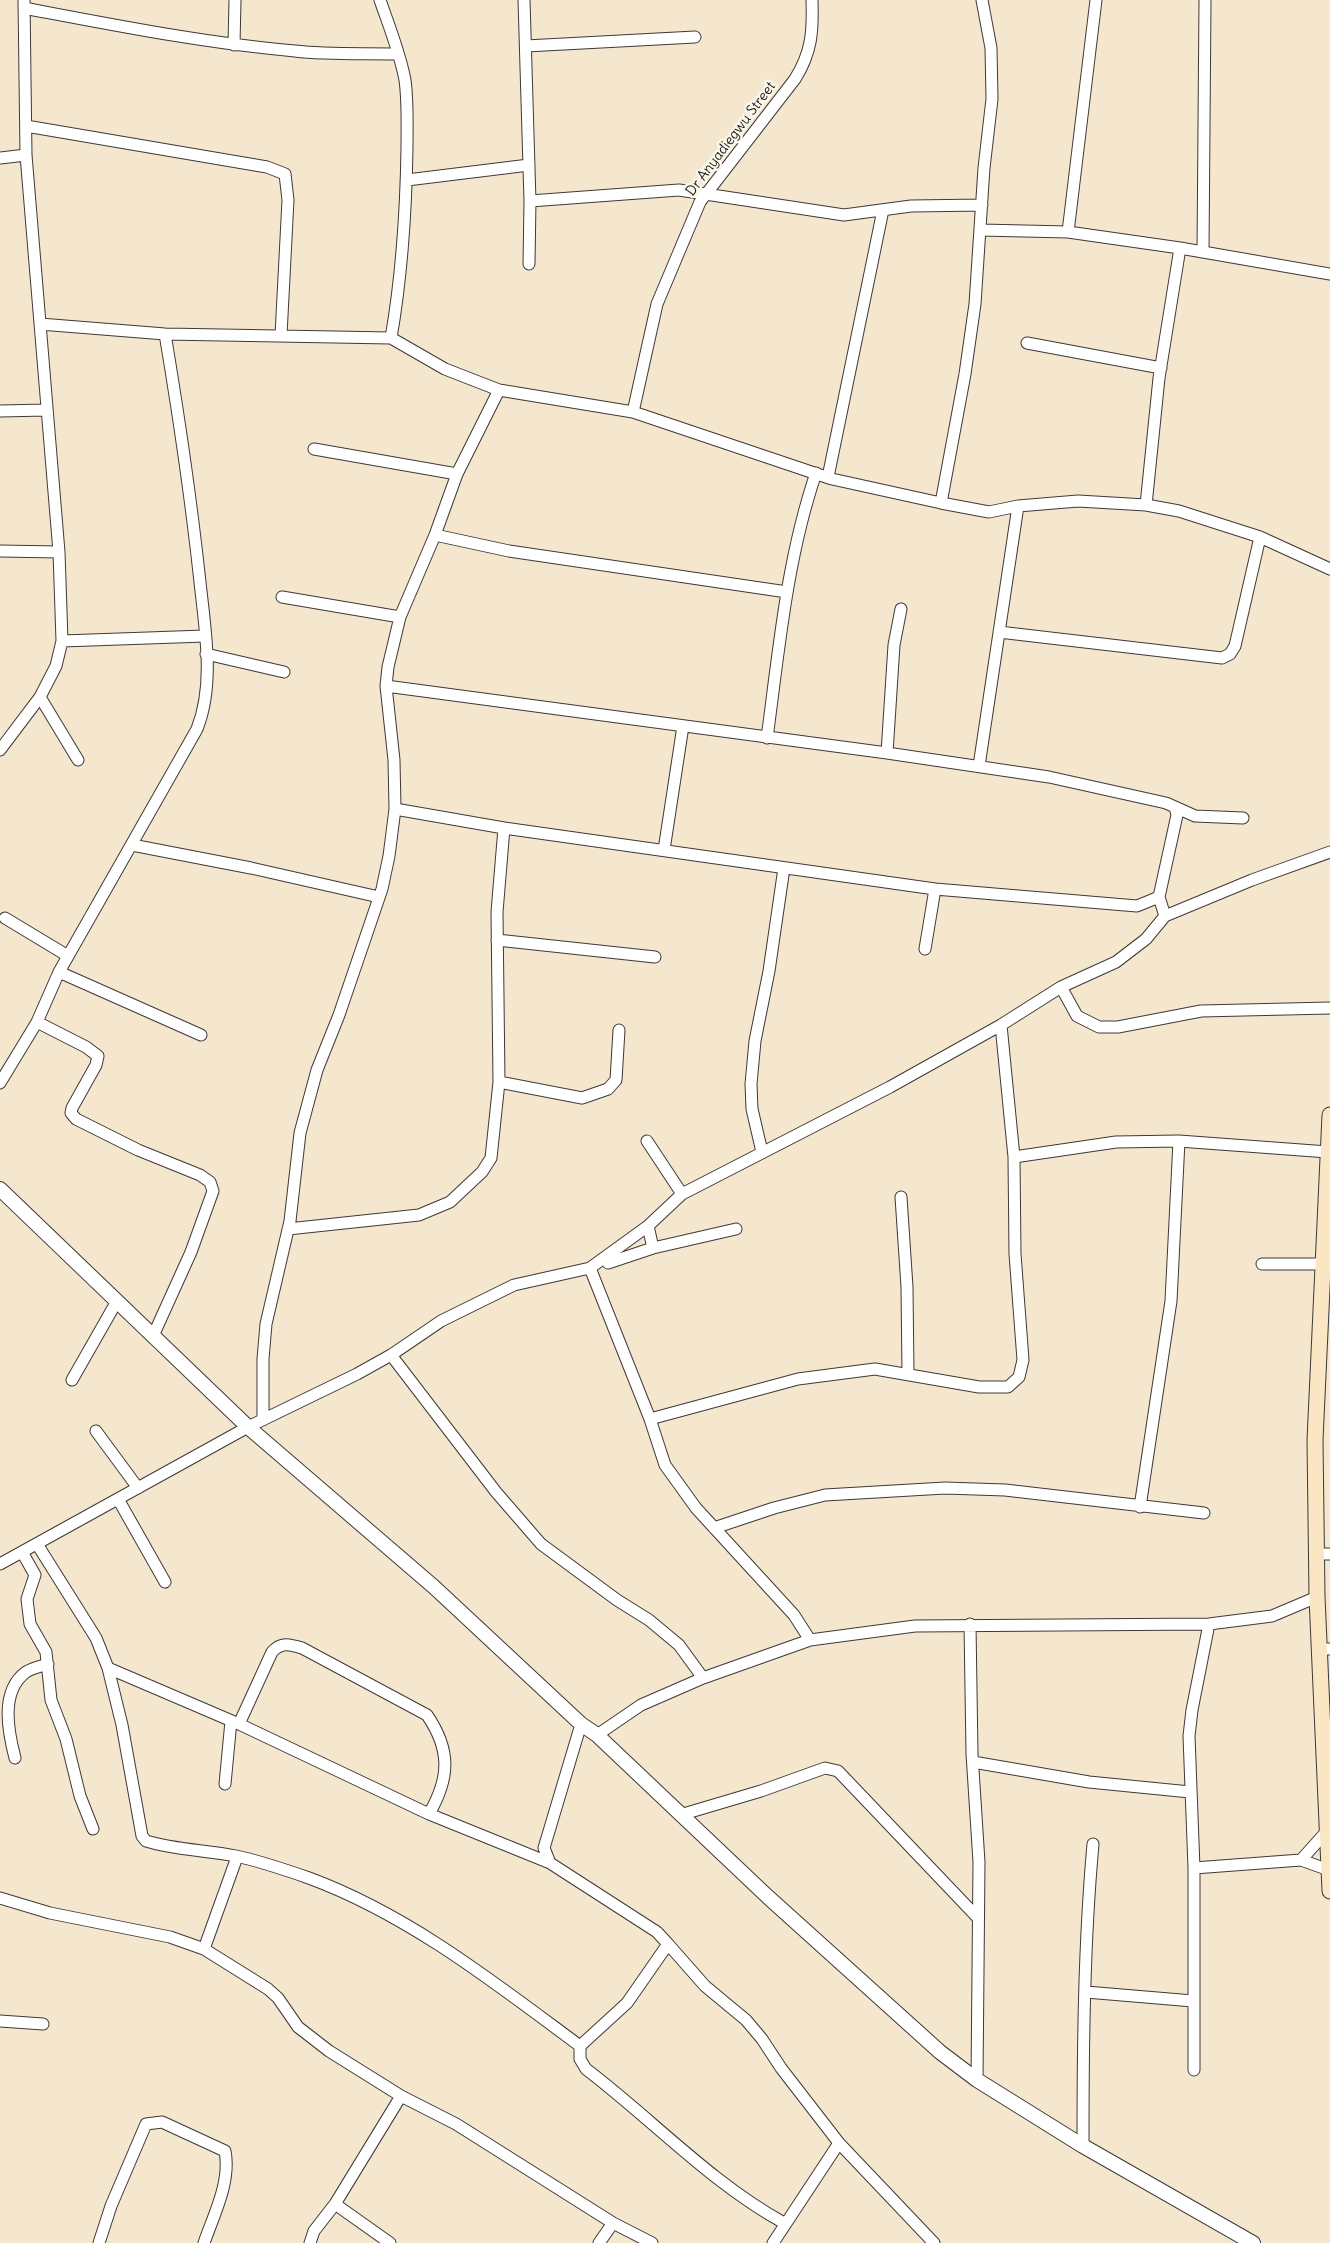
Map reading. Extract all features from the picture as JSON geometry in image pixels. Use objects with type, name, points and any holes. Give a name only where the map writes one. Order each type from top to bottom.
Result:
[{"type":"main road","points":[[1330,1115],[1322,1264],[1325,1326],[1316,1440],[1323,1554],[1317,1597],[1325,1649],[1327,1831],[1330,1891]]},
{"type":"street","points":[[234,45],[235,0]]},
{"type":"street","points":[[380,0],[405,80],[406,180],[397,304],[391,338]]},
{"type":"street","points":[[524,0],[530,201],[529,264]]},
{"type":"street","name":"Dr Anyadiegwu Street","points":[[633,412],[657,304],[700,202],[796,79],[811,44],[812,0]]},
{"type":"street","points":[[941,504],[965,374],[974,304],[992,99],[991,48],[982,0]]},
{"type":"street","points":[[1068,232],[1096,0]]},
{"type":"street","points":[[1203,252],[1205,0]]},
{"type":"street","points":[[0,750],[40,696],[56,666],[62,641],[59,552],[26,155],[24,4],[189,39],[298,52],[398,54]]},
{"type":"street","points":[[526,46],[695,37]]},
{"type":"street","points":[[26,126],[267,167],[285,174],[288,200],[281,336]]},
{"type":"street","points":[[0,158],[26,155]]},
{"type":"street","points":[[406,180],[529,164]]},
{"type":"street","points":[[530,201],[680,190],[844,214],[911,206],[982,204]]},
{"type":"street","points":[[828,477],[883,210]]},
{"type":"street","points":[[981,230],[1068,232],[1180,248],[1330,274]]},
{"type":"street","points":[[1146,505],[1161,368],[1180,248]]},
{"type":"street","points":[[40,324],[165,334],[391,338],[445,369],[499,390],[633,412],[828,477],[941,504],[989,512],[1018,506],[1078,501],[1146,505],[1179,511],[1260,538],[1330,568]]},
{"type":"street","points":[[0,1083],[37,1022],[59,972],[197,729],[202,715],[207,689],[205,636],[190,486],[165,334]]},
{"type":"street","points":[[1028,343],[1161,368]]},
{"type":"street","points":[[263,1420],[263,1359],[266,1324],[288,1229],[300,1133],[317,1070],[339,1015],[379,897],[389,856],[395,809],[394,760],[386,686],[388,667],[400,617],[435,535],[457,474],[499,390]]},
{"type":"street","points":[[0,411],[47,410]]},
{"type":"street","points":[[314,450],[457,474]]},
{"type":"street","points":[[767,738],[787,592],[800,525],[816,473]]},
{"type":"street","points":[[978,766],[1018,506]]},
{"type":"street","points":[[435,535],[510,551],[787,592]]},
{"type":"street","points":[[999,632],[1222,658],[1230,654],[1235,646],[1260,538]]},
{"type":"street","points":[[0,551],[59,552]]},
{"type":"street","points":[[282,597],[400,617]]},
{"type":"street","points":[[887,753],[894,645],[901,609]]},
{"type":"street","points":[[62,641],[205,636]]},
{"type":"street","points":[[206,654],[284,672]]},
{"type":"street","points":[[386,686],[978,766],[1049,777],[1166,803],[1195,816],[1243,818]]},
{"type":"street","points":[[40,696],[78,760]]},
{"type":"street","points":[[664,850],[683,726]]},
{"type":"street","points":[[1165,916],[1159,898],[1176,822],[1175,807]]},
{"type":"street","points":[[395,809],[504,828],[935,889],[1137,906],[1159,898]]},
{"type":"street","points":[[288,1229],[419,1216],[450,1202],[482,1172],[491,1158],[499,1082],[497,912],[504,828]]},
{"type":"street","points":[[132,845],[251,868],[379,897]]},
{"type":"street","points":[[0,1564],[248,1427],[357,1374],[391,1355],[440,1321],[514,1285],[590,1268],[648,1226],[682,1194],[890,1087],[1001,1025],[1061,987],[1116,962],[1146,939],[1165,916],[1252,880],[1330,852]]},
{"type":"street","points":[[762,1152],[752,1109],[751,1084],[755,1041],[769,971],[784,868]]},
{"type":"street","points":[[925,949],[935,889]]},
{"type":"street","points":[[5,918],[68,956]]},
{"type":"street","points":[[497,940],[655,957]]},
{"type":"street","points":[[59,972],[201,1035]]},
{"type":"street","points":[[1061,987],[1077,1016],[1098,1027],[1118,1027],[1201,1011],[1330,1008]]},
{"type":"street","points":[[37,1022],[86,1047],[98,1056],[96,1065],[72,1108],[71,1114],[76,1119],[138,1150],[200,1175],[210,1182],[213,1191],[191,1252],[153,1336]]},
{"type":"street","points":[[650,1419],[798,1379],[874,1369],[979,1387],[1008,1387],[1019,1377],[1023,1360],[1015,1254],[1014,1156],[1001,1025]]},
{"type":"street","points":[[499,1082],[582,1098],[608,1089],[616,1080],[619,1030]]},
{"type":"street","points":[[647,1141],[682,1194]]},
{"type":"street","points":[[1014,1156],[1116,1142],[1179,1141],[1328,1152]]},
{"type":"street","points":[[1140,1507],[1171,1302],[1179,1141]]},
{"type":"street","points":[[0,1189],[248,1427],[434,1587],[940,2052],[978,2080],[1084,2146],[1253,2243]]},
{"type":"street","points":[[901,1197],[908,1374]]},
{"type":"street","points":[[648,1226],[653,1248]]},
{"type":"street","points":[[608,1262],[653,1248],[736,1229]]},
{"type":"street","points":[[1262,1264],[1322,1264]]},
{"type":"street","points":[[590,1268],[650,1419],[665,1465],[696,1508],[794,1615],[810,1640]]},
{"type":"street","points":[[72,1380],[116,1301]]},
{"type":"street","points":[[391,1355],[496,1492],[541,1544],[617,1600],[649,1620],[679,1645],[703,1678]]},
{"type":"street","points":[[96,1431],[138,1488]]},
{"type":"street","points":[[714,1528],[774,1508],[825,1495],[945,1488],[1005,1490],[1204,1513]]},
{"type":"street","points":[[118,1499],[165,1582]]},
{"type":"street","points":[[37,1544],[96,1638],[108,1668],[122,1725],[142,1836],[146,1841],[237,1857],[308,1878],[358,1898],[396,1918],[484,1975],[580,2046]]},
{"type":"street","points":[[22,1552],[35,1575],[27,1599],[30,1624],[46,1652],[51,1700],[66,1738],[80,1796],[93,1829]]},
{"type":"street","points":[[597,1735],[641,1705],[703,1678],[810,1640],[915,1626],[970,1624],[1209,1624],[1272,1616],[1317,1597]]},
{"type":"street","points":[[970,1624],[972,1762],[979,1862],[978,2080]]},
{"type":"street","points":[[1194,2070],[1194,1868],[1189,1736],[1192,1710],[1209,1624]]},
{"type":"street","points":[[225,1784],[235,1722],[272,1652],[278,1646],[284,1645],[302,1648],[428,1715],[437,1729],[446,1765],[440,1795],[429,1814]]},
{"type":"street","points":[[15,1758],[7,1720],[9,1692],[26,1672],[48,1664]]},
{"type":"street","points":[[108,1668],[235,1722],[429,1814],[550,1863],[657,1932],[705,1986],[746,2020],[839,2143],[934,2243]]},
{"type":"street","points":[[550,1863],[544,1848],[581,1724]]},
{"type":"street","points":[[972,1762],[1089,1782],[1190,1792]]},
{"type":"street","points":[[680,1815],[761,1791],[826,1768],[838,1771],[978,1918]]},
{"type":"street","points":[[1301,1860],[1327,1831]]},
{"type":"street","points":[[1084,2146],[1083,2063],[1087,1912],[1093,1844]]},
{"type":"street","points":[[204,1948],[237,1857]]},
{"type":"street","points":[[1194,1868],[1301,1860],[1329,1870]]},
{"type":"street","points":[[0,1898],[50,1913],[170,1937],[204,1948],[278,1998],[298,2028],[307,2036],[401,2096],[456,2124],[613,2223],[652,2243]]},
{"type":"street","points":[[668,1944],[627,2003],[580,2046],[580,2059],[586,2069],[690,2158],[759,2209],[784,2223]]},
{"type":"street","points":[[1086,1992],[1193,2001]]},
{"type":"street","points":[[0,2021],[44,2024]]},
{"type":"street","points":[[310,2243],[314,2231],[335,2204],[401,2096]]},
{"type":"street","points":[[99,2243],[111,2206],[146,2124],[162,2122],[225,2151],[228,2166],[225,2182],[204,2243]]},
{"type":"street","points":[[773,2243],[784,2223],[839,2143]]},
{"type":"street","points":[[335,2204],[390,2243]]},
{"type":"street","points":[[599,2243],[613,2223]]}]
